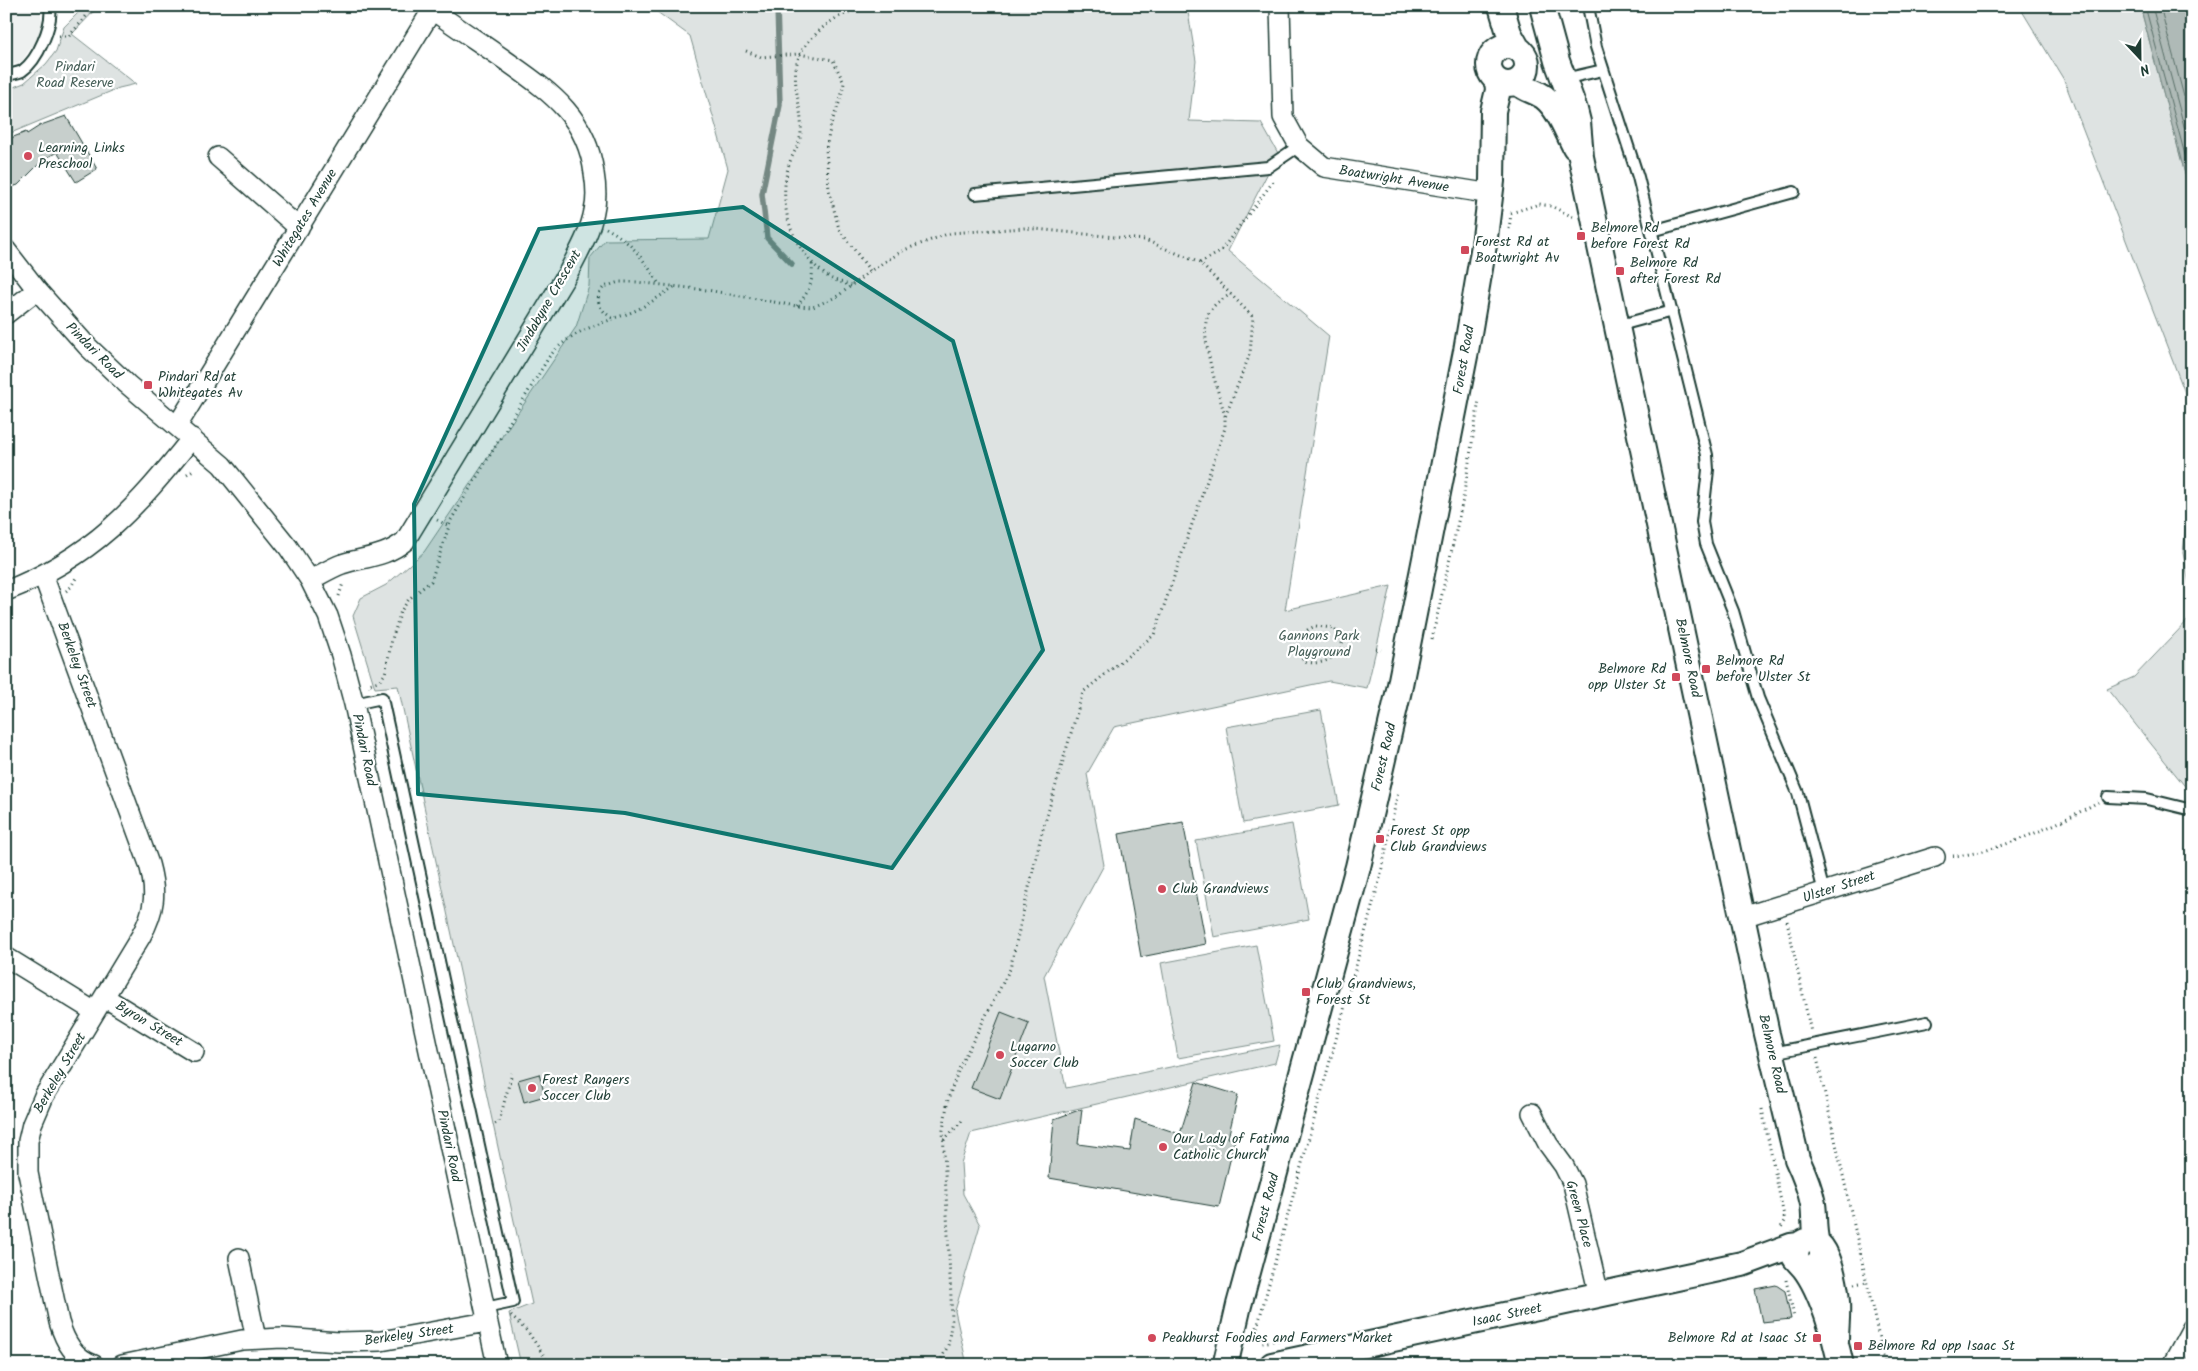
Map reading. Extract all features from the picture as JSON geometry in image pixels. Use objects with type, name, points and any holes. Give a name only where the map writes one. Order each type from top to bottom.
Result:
[{"type":"street","name":"Boatwright Avenue","points":[[1280,6],[1283,117],[1299,146],[1324,167],[1490,204]]},
{"type":"street","points":[[1491,6],[1512,52],[1526,60],[1525,72],[1509,82],[1490,72],[1489,61],[1512,52],[1560,70]]},
{"type":"street","points":[[1502,6],[1512,52]]},
{"type":"street","name":"Belmore Road","points":[[1542,6],[1560,70],[1578,122],[1581,157],[1616,326],[1772,1052],[1797,1160],[1794,1180],[1805,1256],[1815,1288],[1836,1341],[1841,1365]]},
{"type":"street","name":"Jindabyne Crescent","points":[[310,580],[341,565],[386,553],[405,541],[569,271],[589,231],[595,210],[596,187],[593,167],[583,134],[564,106],[536,81],[429,8]]},
{"type":"street","name":"Whitegates Avenue","points":[[177,426],[429,8]]},
{"type":"street","name":"Belmore Road","points":[[1509,82],[1542,96],[1549,101],[1556,110],[1581,157]]},
{"type":"street","name":"Forest Road","points":[[1221,1364],[1239,1305],[1373,806],[1422,580],[1466,350],[1490,204],[1494,143],[1493,111],[1498,90],[1509,82]]},
{"type":"street","points":[[218,157],[298,228]]},
{"type":"street","name":"Pindari Road","points":[[6,250],[37,290],[102,360],[127,384],[214,456],[288,547],[310,580],[328,616],[338,642],[354,704],[496,1365]]},
{"type":"street","points":[[6,314],[37,290]]},
{"type":"street","points":[[6,591],[43,575],[90,545],[128,514],[192,438]]},
{"type":"street","name":"Berkeley Street","points":[[43,575],[153,879],[163,901],[37,1109],[28,1141],[27,1158],[31,1190],[63,1335],[68,1345],[76,1354],[86,1362],[94,1365]]},
{"type":"street","name":"Ulster Street","points":[[1743,918],[1935,856]]},
{"type":"street","name":"Byron Street","points":[[6,957],[194,1052]]},
{"type":"street","name":"Green Place","points":[[1532,1113],[1548,1144],[1564,1166],[1573,1184],[1599,1295]]},
{"type":"street","name":"Isaac Street","points":[[1272,1365],[1742,1264],[1805,1256]]},
{"type":"street","points":[[239,1258],[256,1339]]},
{"type":"street","name":"Berkeley Street","points":[[122,1365],[200,1348],[256,1339],[300,1339],[339,1342],[382,1341],[486,1315]]},
{"type":"street","points":[[2172,1365],[2192,1328]]},
{"type":"lane","points":[[6,75],[22,71],[42,46],[52,17],[50,6]]},
{"type":"lane","points":[[1588,6],[1596,47],[1638,177],[1708,454],[1702,522],[1706,544],[1734,611],[1758,698],[1798,794],[1824,892]]},
{"type":"lane","points":[[1560,70],[1603,70]]},
{"type":"lane","points":[[975,194],[1268,167],[1299,146]]},
{"type":"lane","points":[[1652,231],[1794,192]]},
{"type":"lane","points":[[1616,326],[1672,311]]},
{"type":"lane","points":[[354,704],[382,698],[513,1302],[504,1304],[486,1315]]},
{"type":"lane","points":[[2108,796],[2147,799],[2192,810]]},
{"type":"lane","points":[[1772,1052],[1927,1022]]},
{"type":"path","points":[[45,36],[69,36],[96,6]]},
{"type":"path","points":[[852,286],[830,278],[812,262],[795,240],[787,217],[784,196],[788,167],[800,142],[801,130],[796,69],[803,46],[839,15],[855,10],[892,6]]},
{"type":"path","points":[[746,51],[761,57],[799,54],[833,60],[844,83],[841,98],[831,124],[826,149],[828,190],[840,229],[870,272]]},
{"type":"path","points":[[1200,263],[1220,252],[1277,176]]},
{"type":"path","points":[[1490,204],[1508,215],[1538,204],[1552,206],[1571,216],[1593,215]]},
{"type":"path","points":[[592,221],[616,234],[633,247],[644,259],[660,285]]},
{"type":"path","points":[[614,318],[603,312],[599,306],[598,297],[604,287],[627,281],[707,290],[796,306],[813,307],[824,304],[904,250],[950,233],[1025,228],[1146,240],[1200,263],[1253,317],[1250,354],[1225,417],[1224,428],[1154,635],[1083,692],[1041,836],[1010,969],[953,1084],[946,1111],[944,1140],[952,1319],[948,1345],[939,1365]]},
{"type":"path","points":[[796,306],[806,295],[812,282],[812,262]]},
{"type":"path","points":[[369,684],[379,681],[385,674],[393,634],[401,611],[409,599],[431,581],[449,526],[549,357],[562,343],[578,332],[640,309],[674,287]]},
{"type":"path","points":[[1225,417],[1207,344],[1205,328],[1207,317],[1213,307],[1231,294]]},
{"type":"path","points":[[432,522],[439,520],[449,526]]},
{"type":"path","points":[[340,600],[342,585],[348,578]]},
{"type":"path","points":[[1316,626],[1333,628],[1342,639],[1342,647],[1338,652],[1323,662],[1306,662],[1296,653],[1296,644],[1299,636],[1316,626]]},
{"type":"path","points":[[1376,650],[1381,650]]},
{"type":"path","points":[[365,678],[369,684],[373,700]]},
{"type":"path","points":[[1935,856],[1971,855],[2069,819],[2108,796]]},
{"type":"path","points":[[1786,916],[1885,1365]]},
{"type":"path","points":[[495,1124],[499,1122],[512,1073]]},
{"type":"path","points":[[944,1140],[962,1121]]},
{"type":"path","points":[[1794,1317],[1805,1256]]},
{"type":"path","points":[[504,1304],[507,1313],[516,1318],[528,1332],[550,1365]]},
{"type":"highlighted area","points":[[743,207],[953,341],[1043,650],[892,868],[625,813],[418,794],[414,504],[539,229]]},
{"type":"shaded area","points":[[6,6],[39,6],[44,28],[22,61],[6,69]]},
{"type":"green space","name":"Pindari Road Reserve","points":[[85,6],[99,6],[72,34],[136,84],[119,88],[6,135],[6,90],[24,83],[46,64],[56,51],[64,27]]},
{"type":"green space","name":"Gannons Park Playground","points":[[649,6],[1187,6],[1196,61],[1189,121],[1261,123],[1278,153],[1228,251],[1329,336],[1285,610],[1391,586],[1367,688],[1329,681],[1114,727],[1087,774],[1104,865],[1044,976],[1066,1088],[1280,1045],[1275,1063],[971,1133],[961,1163],[963,1194],[980,1225],[955,1311],[967,1365],[521,1365],[509,1313],[532,1304],[398,686],[375,688],[353,616],[361,598],[386,585],[424,552],[576,327],[589,286],[590,258],[605,240],[709,239],[728,169],[690,36]]},
{"type":"green space","points":[[2019,6],[2140,6],[2192,200],[2192,411],[2064,80]]},
{"type":"green space","points":[[2192,469],[2192,599],[2183,553]]},
{"type":"green space","points":[[2192,616],[2192,795],[2107,689],[2134,677]]},
{"type":"green space","points":[[1321,710],[1339,805],[1243,823],[1226,727]]},
{"type":"green space","points":[[1292,824],[1309,919],[1214,937],[1196,841]]},
{"type":"green space","points":[[1256,945],[1274,1041],[1178,1058],[1161,963]]},
{"type":"water","points":[[2140,6],[2192,6],[2192,200]]},
{"type":"building","name":"Learning Links Preschool","points":[[66,116],[97,169],[76,182],[57,152],[43,160],[18,185],[6,189],[6,140],[26,132],[27,134],[41,125]]},
{"type":"building","name":"Club Grandviews","points":[[1183,822],[1206,944],[1141,957],[1119,834]]},
{"type":"building","name":"Lugarno Soccer Club","points":[[1001,1012],[1029,1023],[1000,1099],[971,1088]]},
{"type":"building","name":"Forest Rangers Soccer Club","points":[[539,1074],[545,1096],[524,1102],[518,1080]]},
{"type":"building","name":"Our Lady of Fatima Catholic Church","points":[[1196,1082],[1238,1095],[1228,1138],[1235,1139],[1219,1207],[1049,1178],[1054,1119],[1082,1109],[1078,1144],[1130,1151],[1135,1119],[1180,1134]]},
{"type":"building","points":[[1776,1285],[1785,1291],[1791,1319],[1762,1322],[1755,1289]]},
{"type":"waterway","points":[[777,6],[780,105],[762,194],[767,238],[792,264]]},
{"type":"place","name":"Learning Links Preschool","points":[[28,156]]},
{"type":"place","name":"Belmore Rd before Forest Rd","points":[[1581,236]]},
{"type":"place","name":"Forest Rd at Boatwright Av","points":[[1465,250]]},
{"type":"place","name":"Belmore Rd after Forest Rd","points":[[1620,271]]},
{"type":"place","name":"Pindari Rd at Whitegates Av","points":[[148,385]]},
{"type":"place","name":"Belmore Rd before Ulster St","points":[[1706,669]]},
{"type":"place","name":"Belmore Rd opp Ulster St","points":[[1676,677]]},
{"type":"place","name":"Forest St opp Club Grandviews","points":[[1380,839]]},
{"type":"place","name":"Club Grandviews","points":[[1162,889]]},
{"type":"place","name":"Club Grandviews, Forest St","points":[[1306,992]]},
{"type":"place","name":"Lugarno Soccer Club","points":[[1000,1055]]},
{"type":"place","name":"Forest Rangers Soccer Club","points":[[532,1088]]},
{"type":"place","name":"Our Lady of Fatima Catholic Church","points":[[1163,1147]]},
{"type":"place","name":"Peakhurst Foodies and Farmers Market","points":[[1152,1338]]},
{"type":"place","name":"Belmore Rd at Isaac St","points":[[1817,1338]]},
{"type":"place","name":"Belmore Rd opp Isaac St","points":[[1858,1346]]}]
